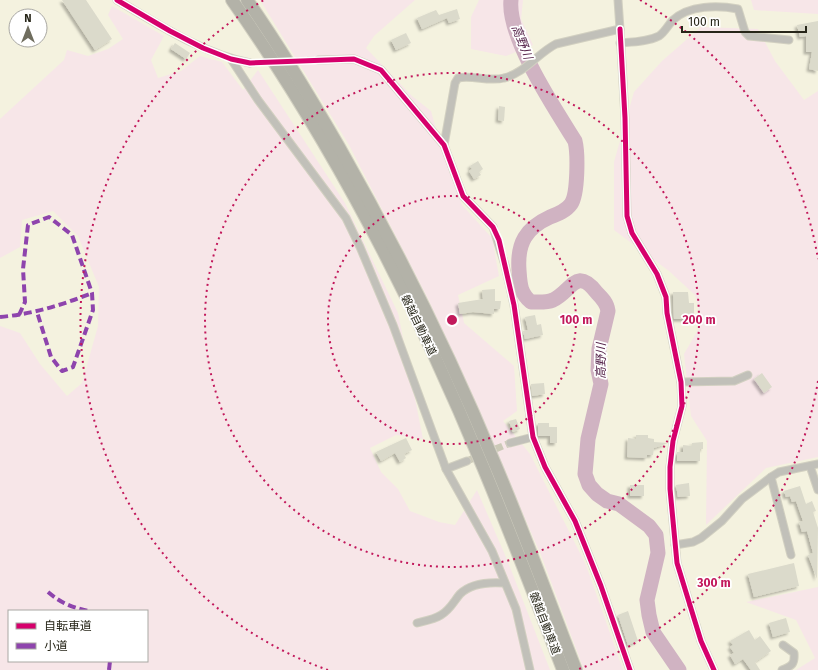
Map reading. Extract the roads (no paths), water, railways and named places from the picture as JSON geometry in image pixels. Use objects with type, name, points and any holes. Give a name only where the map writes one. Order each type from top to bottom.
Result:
[{"type":"highway","name":"磐越自動車道","points":[[232,0],[301,106],[362,212],[401,288],[483,466],[563,670]]},
{"type":"highway","name":"磐越自動車道","points":[[247,0],[311,98],[373,207],[412,283],[495,463],[576,670]]},
{"type":"street","points":[[117,0],[170,31],[203,48],[231,59],[250,63]]},
{"type":"street","points":[[618,0],[625,118],[627,216],[632,233],[657,274],[666,297],[667,313],[681,382],[682,406],[673,441],[670,467],[676,563],[701,640],[714,670]]},
{"type":"street","points":[[620,43],[635,42],[658,36],[674,19],[695,9],[727,7],[738,9],[745,32],[749,36],[789,40]]},
{"type":"street","points":[[444,145],[455,83],[458,78],[465,76],[503,79],[524,68],[556,44],[620,29]]},
{"type":"street","points":[[231,59],[258,100],[346,218],[360,247],[393,326],[446,469],[492,551],[516,609],[530,670]]},
{"type":"street","points":[[318,60],[354,59],[381,70],[444,145],[463,196],[493,227],[498,240],[514,304],[533,437],[545,467],[575,521],[603,593],[630,670]]},
{"type":"street","points":[[681,382],[734,381],[748,375]]},
{"type":"street","points":[[510,443],[533,437]]},
{"type":"street","points":[[446,469],[467,462]]},
{"type":"street","points":[[675,544],[693,542],[701,538],[722,521],[742,499],[779,472],[814,465],[818,490]]},
{"type":"street","points":[[771,477],[791,555]]},
{"type":"street","points":[[417,623],[441,616],[449,609],[461,593],[472,586],[494,582],[504,582]]},
{"type":"street","points":[[782,670],[791,666],[795,661],[794,653],[783,645]]},
{"type":"waterway","name":"高野川","points":[[511,0],[512,15],[516,33],[524,52],[545,92],[575,141],[577,154],[575,192],[571,204],[564,210],[535,226],[529,231],[522,244],[519,260],[521,288],[527,299],[531,302],[545,302],[553,300],[574,283],[584,281],[590,285],[607,306],[608,311],[599,349],[598,370],[601,384],[588,439],[585,474],[589,485],[597,494],[607,501],[619,504],[649,526],[656,535],[658,553],[647,600],[649,615],[653,632],[679,670]]},
{"type":"tunnel","points":[[286,61],[318,60]]},
{"type":"tunnel","points":[[250,63],[276,62]]},
{"type":"tunnel","points":[[467,461],[510,443]]}]
